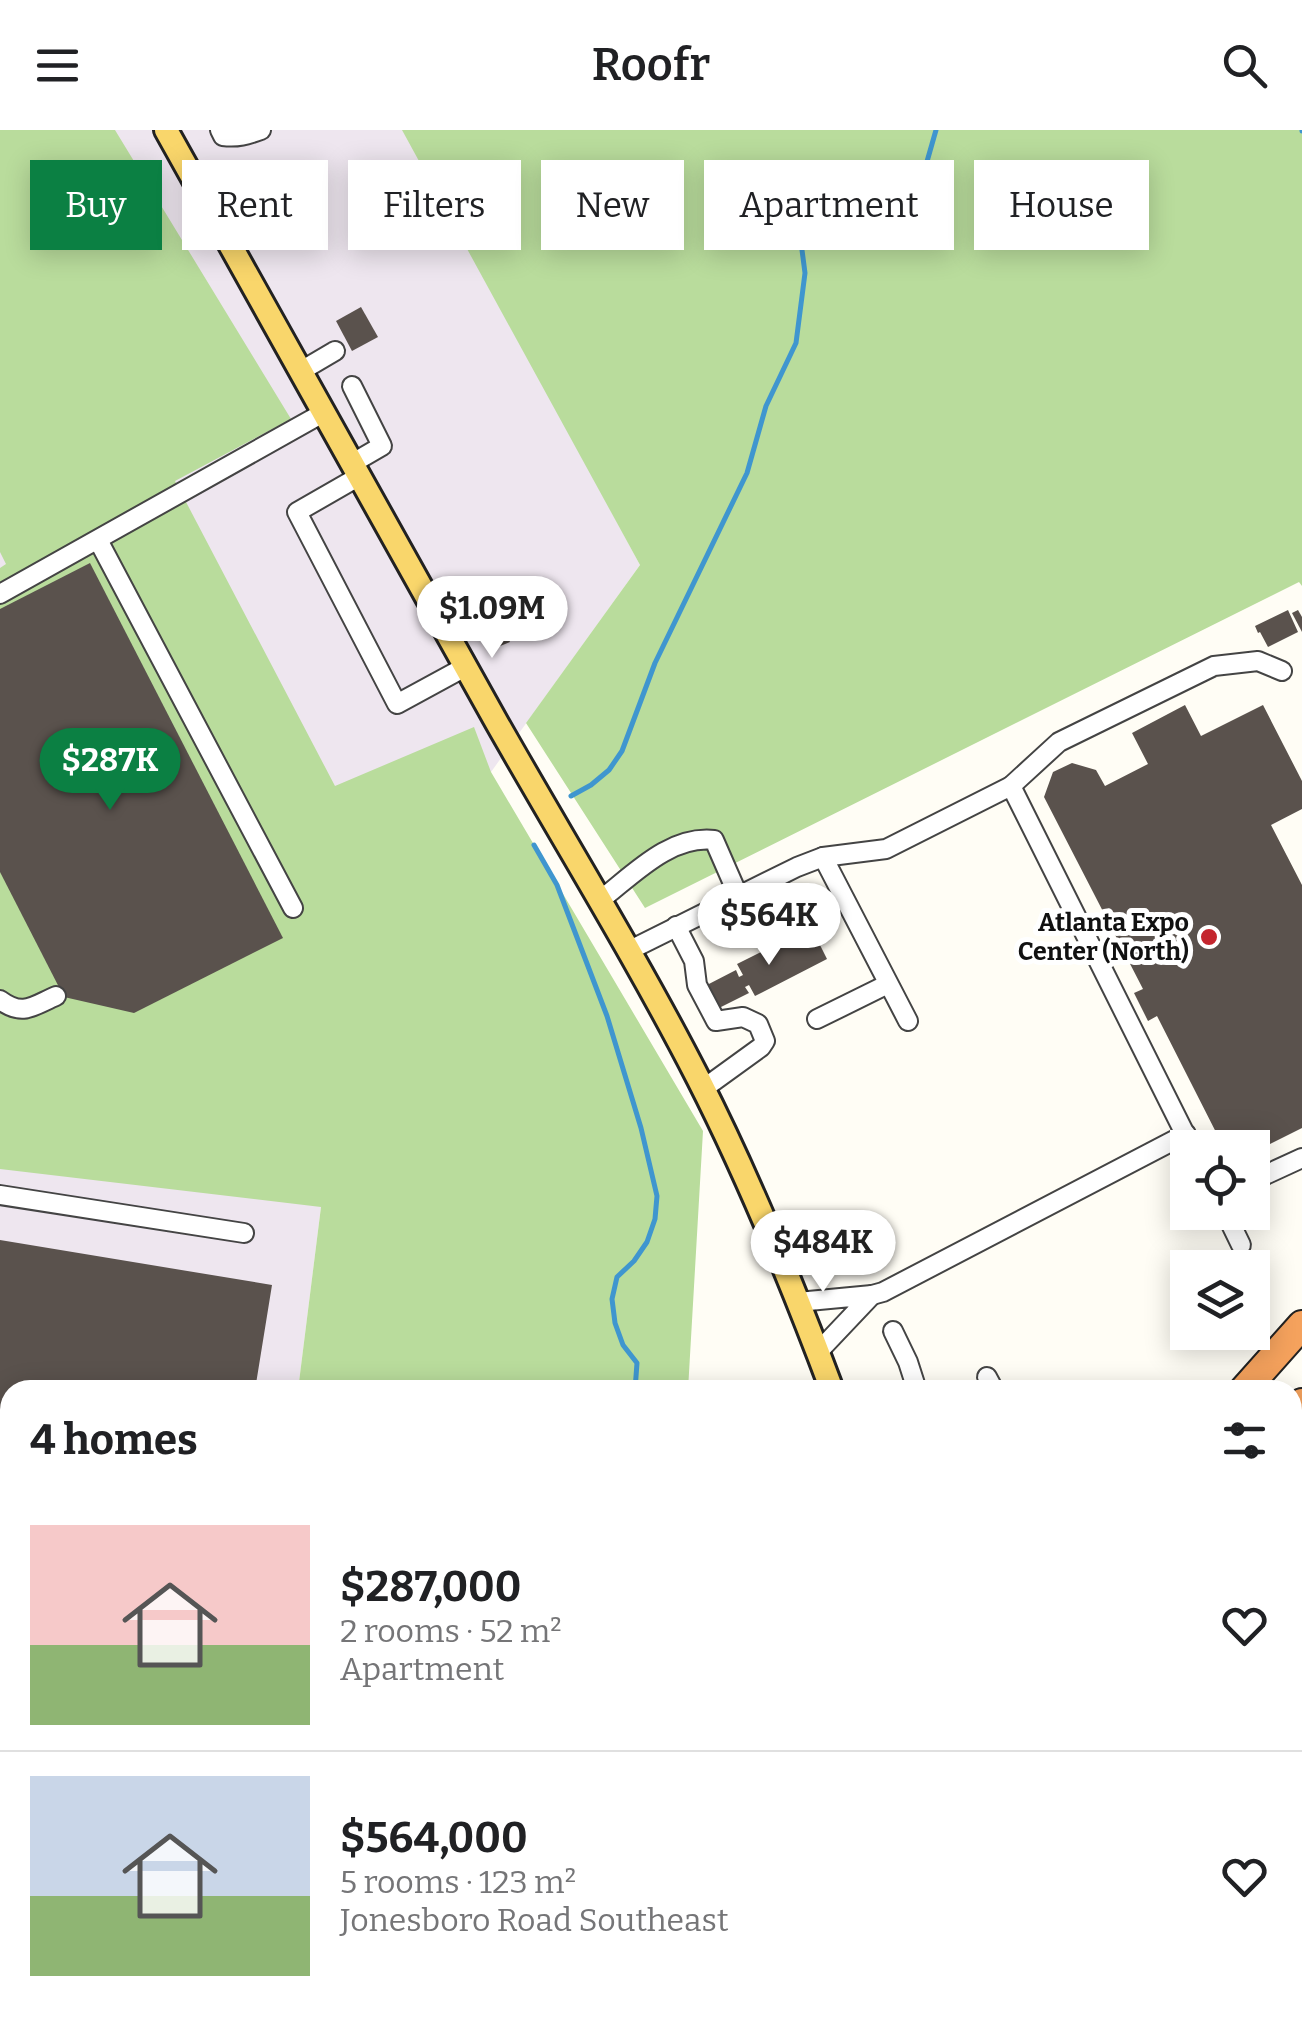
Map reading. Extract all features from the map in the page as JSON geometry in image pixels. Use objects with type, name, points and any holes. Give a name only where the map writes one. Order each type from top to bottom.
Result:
[{"type":"highway","points":[[1253,1380],[1302,1325]]},
{"type":"main road","points":[[166,130],[703,1089],[766,1218],[828,1380]]},
{"type":"lane","points":[[220,130],[223,136],[230,137],[261,130]]},
{"type":"lane","points":[[300,371],[335,351]]},
{"type":"lane","points":[[352,386],[382,446],[297,512],[397,704],[466,667]]},
{"type":"lane","points":[[0,594],[323,413]]},
{"type":"lane","points":[[98,540],[293,908]]},
{"type":"lane","points":[[628,951],[738,894],[823,857],[886,849],[1011,786],[1059,742],[1214,666],[1258,661],[1282,671]]},
{"type":"lane","points":[[1011,786],[1183,1130]]},
{"type":"lane","points":[[599,901],[657,856],[680,844],[702,839],[714,840],[738,894]]},
{"type":"lane","points":[[823,857],[908,1021]]},
{"type":"lane","points":[[676,926],[694,961],[697,985],[716,1021],[743,1017],[758,1024],[764,1041],[703,1089]]},
{"type":"lane","points":[[817,1019],[888,984]]},
{"type":"lane","points":[[0,1000],[24,1011],[56,996]]},
{"type":"lane","points":[[798,1302],[883,1292],[1170,1150]]},
{"type":"lane","points":[[1270,1173],[1302,1158]]},
{"type":"lane","points":[[0,1195],[244,1233]]},
{"type":"lane","points":[[1234,1230],[1241,1245]]},
{"type":"lane","points":[[818,1352],[872,1295]]},
{"type":"lane","points":[[893,1331],[914,1380]]},
{"type":"shaded area","points":[[0,130],[406,130],[422,160],[348,160],[348,250],[471,250],[640,565],[491,772],[321,1207],[299,1380],[0,1380]]},
{"type":"green space","points":[[0,130],[115,130],[133,160],[30,160],[30,250],[162,250],[162,207],[182,240],[182,250],[188,250],[291,419],[175,481],[335,786],[474,727],[491,772],[703,1131],[689,1380],[299,1380],[321,1207],[0,1169],[0,568],[6,564],[0,552]]},
{"type":"green space","points":[[402,130],[1302,130],[1302,586],[1299,582],[645,908],[526,723],[640,565],[468,250],[521,250],[521,160],[418,160]]},
{"type":"building","points":[[361,307],[378,337],[352,351],[336,321]]},
{"type":"building","points":[[90,563],[283,938],[134,1013],[64,997],[0,872],[0,609]]},
{"type":"building","points":[[1288,610],[1298,632],[1268,647],[1255,626]]},
{"type":"building","points":[[1298,610],[1302,617],[1302,632],[1292,613]]},
{"type":"building","points":[[502,625],[510,642],[488,651],[482,640],[491,638],[488,631]]},
{"type":"building","name":"Atlanta Expo Center (North)","points":[[1185,705],[1201,736],[1263,705],[1302,781],[1302,809],[1271,825],[1302,885],[1302,1128],[1270,1144],[1270,1130],[1215,1130],[1157,1016],[1148,1021],[1134,993],[1143,989],[1044,797],[1053,772],[1072,763],[1096,770],[1105,786],[1148,764],[1132,733]]},
{"type":"building","points":[[811,927],[827,959],[755,996],[749,985],[745,987],[749,993],[717,1009],[705,986],[736,970],[739,977],[743,975],[737,964]]},
{"type":"building","points":[[0,1240],[272,1285],[257,1380],[0,1380]]},
{"type":"waterway","points":[[571,796],[609,770],[622,751],[655,663],[747,473],[766,406],[796,343],[805,273],[802,250],[808,228],[838,192],[858,179],[880,175],[902,181],[924,172],[936,130]]},
{"type":"waterway","points":[[534,845],[557,885],[607,1016],[657,1196],[647,1242],[617,1277],[612,1299],[623,1345],[637,1363],[636,1380]]},
{"type":"place","name":"Atlanta Expo Center (North)","points":[[1209,937]]}]
